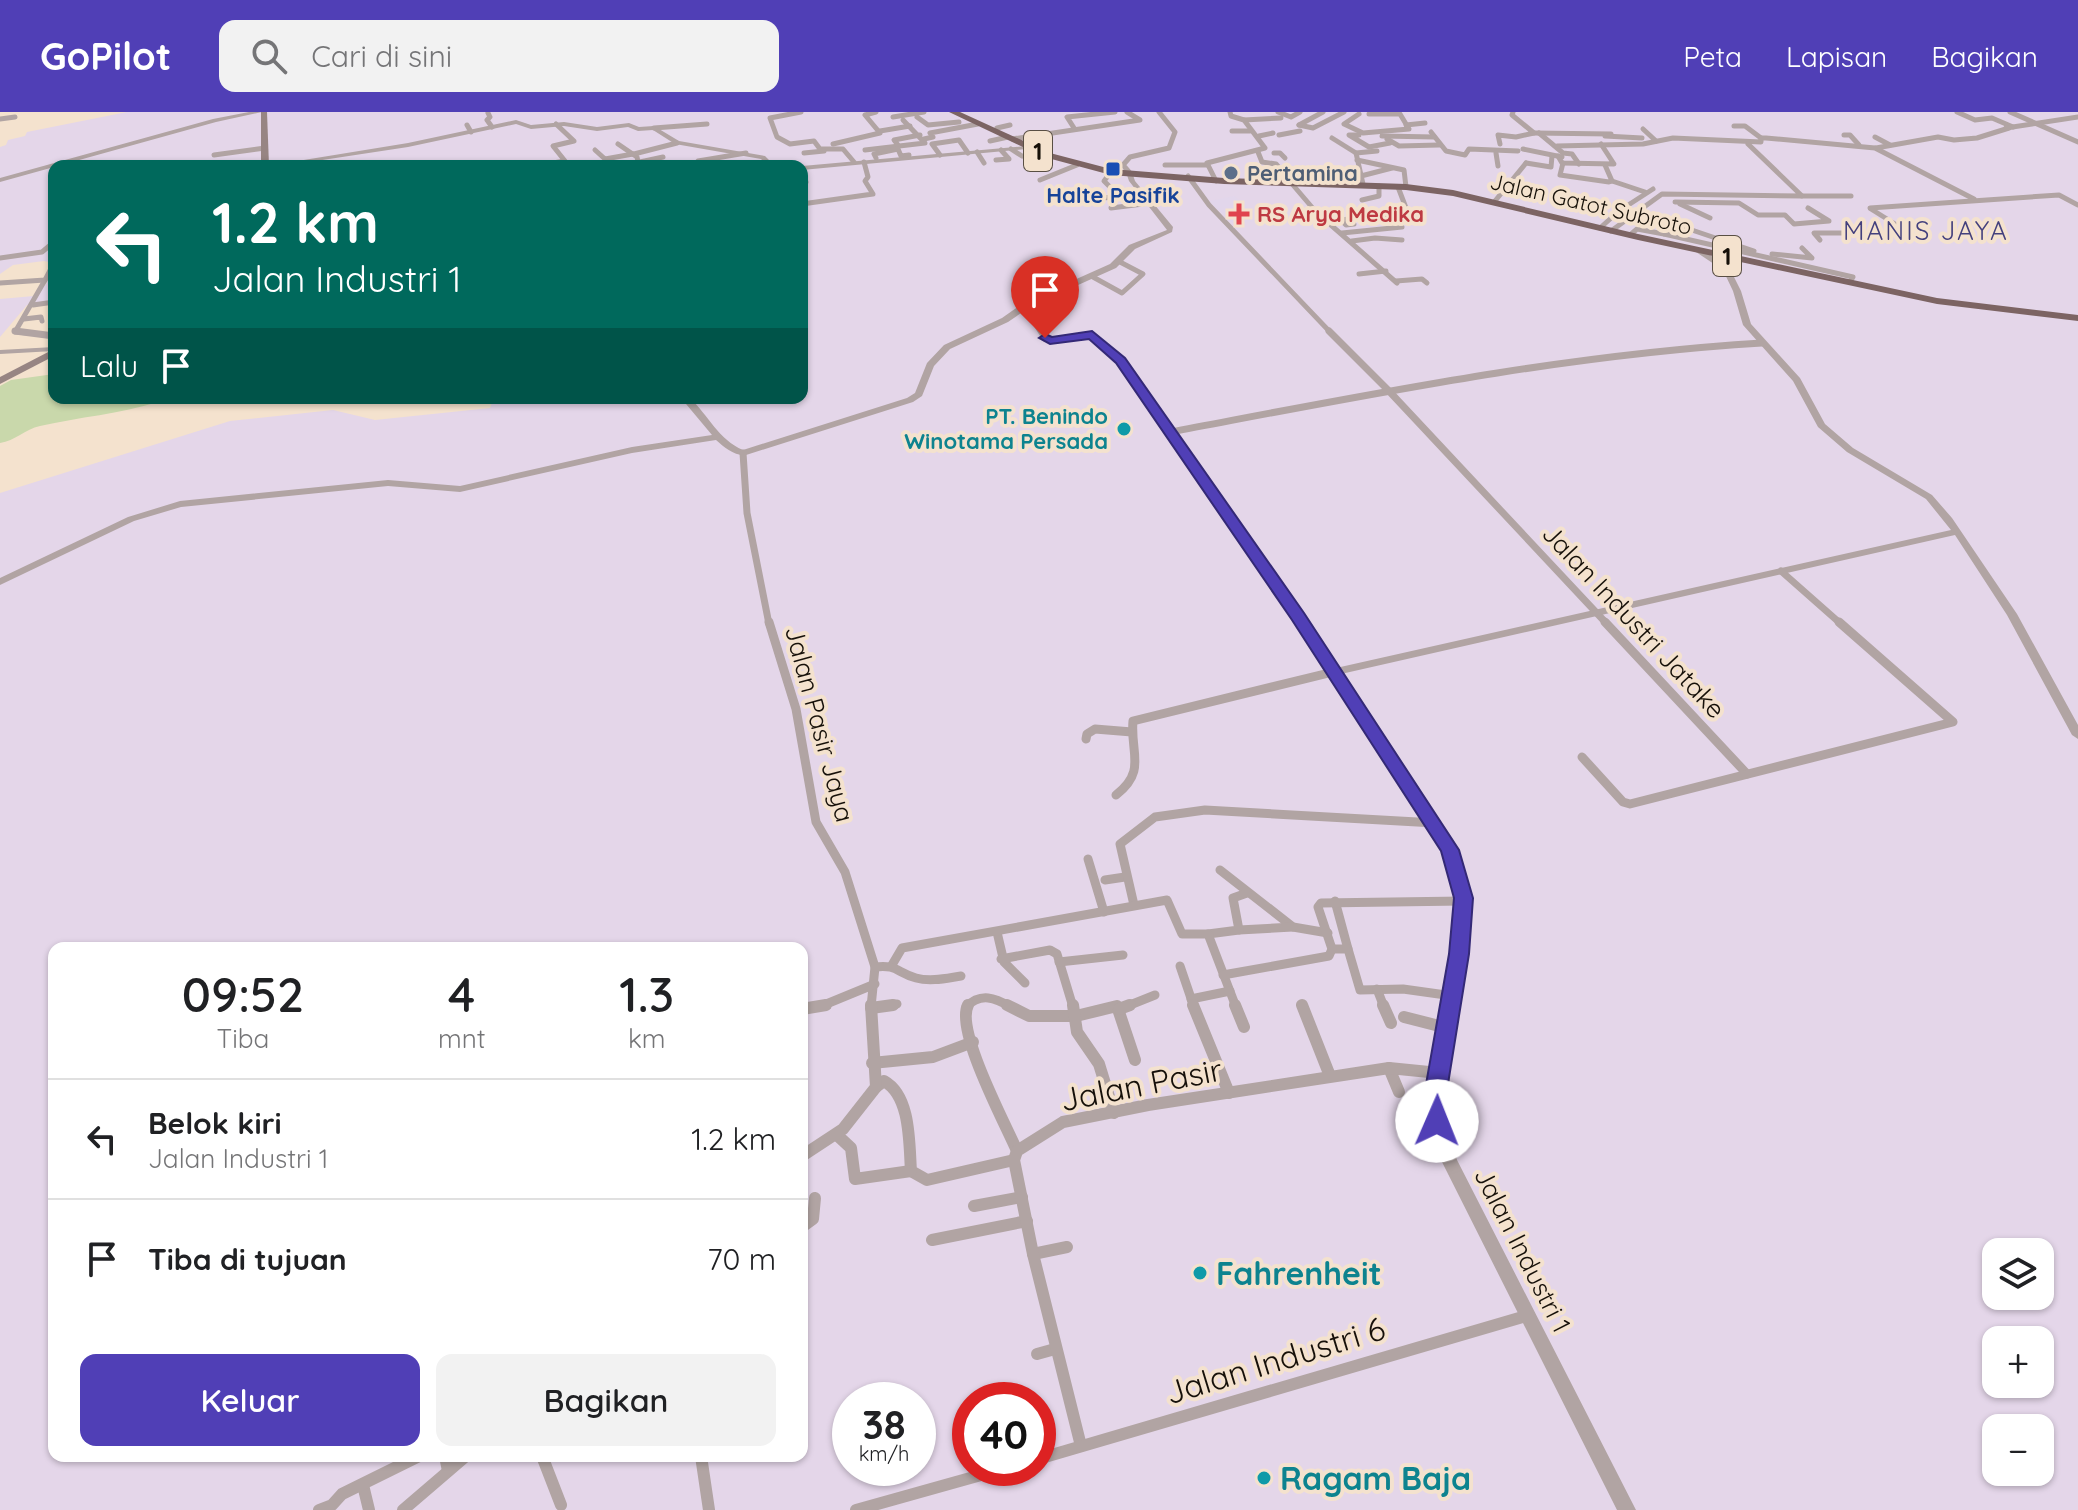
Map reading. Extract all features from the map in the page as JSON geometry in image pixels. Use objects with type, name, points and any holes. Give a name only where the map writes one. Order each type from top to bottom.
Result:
[{"type":"highway","name":"Jalan Gatot Subroto","points":[[953,112],[1012,141],[1079,162],[1188,178]]},
{"type":"highway","name":"Jalan Gatot Subroto","points":[[962,112],[997,128],[1012,141]]},
{"type":"highway","name":"Jalan Gatot Subroto","points":[[1033,147],[1077,165],[1111,172],[1128,169],[1216,180],[1402,187],[1495,201],[1606,230],[1968,307],[2078,318]]},
{"type":"highway","name":"Jalan Gatot Subroto","points":[[1216,180],[1362,180],[1378,186]]},
{"type":"main road","points":[[261,112],[266,160]]},
{"type":"main road","points":[[0,381],[48,354]]},
{"type":"street","points":[[72,160],[215,120],[261,112]]},
{"type":"street","points":[[801,112],[770,118],[776,126],[773,131],[779,140],[785,145],[814,141],[820,149],[844,149]]},
{"type":"street","points":[[876,112],[865,115],[880,131]]},
{"type":"street","points":[[893,117],[924,112]]},
{"type":"street","points":[[1074,128],[1067,117],[1115,112]]},
{"type":"street","points":[[990,141],[1012,141],[1074,128],[1140,120],[1127,112]]},
{"type":"street","points":[[1162,112],[1177,133]]},
{"type":"street","points":[[1230,112],[1232,117],[1244,120],[1272,119],[1281,115],[1291,117],[1300,112]]},
{"type":"street","points":[[1254,112],[1262,120]]},
{"type":"street","points":[[1323,112],[1299,125],[1313,128],[1343,112],[1371,116],[1393,114],[1406,126],[1380,134],[1361,136],[1356,132],[1349,135],[1369,147],[1390,143]]},
{"type":"street","points":[[1511,112],[1557,146],[1673,138],[1762,142],[1761,138]]},
{"type":"street","points":[[1957,112],[1975,120],[1992,118],[2011,127]]},
{"type":"street","points":[[2010,112],[2078,142]]},
{"type":"street","points":[[488,113],[490,117],[487,120],[492,127]]},
{"type":"street","points":[[1359,114],[1344,124],[1366,133],[1433,135],[1444,151],[1465,155],[1469,149],[1496,153],[1520,150],[1577,161],[1601,168],[1604,177],[1641,195]]},
{"type":"street","points":[[1393,114],[1394,130]]},
{"type":"street","points":[[931,116],[939,124]]},
{"type":"street","points":[[1352,128],[1371,116]]},
{"type":"street","points":[[1371,116],[1380,134],[1390,143],[1399,146],[1439,145]]},
{"type":"street","points":[[0,119],[15,117]]},
{"type":"street","points":[[917,117],[927,125],[972,123]]},
{"type":"street","points":[[1974,135],[2078,117]]},
{"type":"street","points":[[683,126],[685,118]]},
{"type":"street","points":[[1272,119],[1287,134]]},
{"type":"street","points":[[865,150],[925,143],[903,120]]},
{"type":"street","points":[[1244,120],[1250,131]]},
{"type":"street","points":[[299,160],[516,122],[531,127],[556,124],[597,129],[628,125],[639,129],[707,124]]},
{"type":"street","points":[[971,134],[964,128],[972,123]]},
{"type":"street","points":[[889,136],[933,137],[930,133],[972,123]]},
{"type":"street","points":[[556,124],[574,141],[553,146],[564,160]]},
{"type":"street","points":[[1361,124],[1366,133]]},
{"type":"street","points":[[997,128],[1010,125]]},
{"type":"street","points":[[828,145],[910,126]]},
{"type":"street","points":[[1734,126],[1745,126],[1761,138],[1875,148],[1974,199]]},
{"type":"street","points":[[1875,148],[1938,137],[1953,140],[1977,138],[2011,127]]},
{"type":"street","points":[[654,128],[665,132],[677,143]]},
{"type":"street","points":[[1643,129],[1656,141]]},
{"type":"street","points":[[1232,131],[1250,131],[1259,136],[1300,131]]},
{"type":"street","points":[[1558,132],[1568,145]]},
{"type":"street","points":[[1500,144],[1498,135],[1519,137],[1558,132],[1611,134]]},
{"type":"street","points":[[1111,208],[1143,204],[1128,169],[1130,157],[1167,149],[1177,133]]},
{"type":"street","points":[[1128,169],[1137,159],[1172,150],[1177,133]]},
{"type":"street","points":[[1602,134],[1643,138]]},
{"type":"street","points":[[920,135],[894,140],[901,156],[1001,150],[1012,141]]},
{"type":"street","points":[[1844,135],[1850,136],[1859,145]]},
{"type":"street","points":[[1259,136],[1262,162],[1276,164],[1282,171],[1279,181]]},
{"type":"street","points":[[1519,137],[1520,150],[1526,163]]},
{"type":"street","points":[[1875,137],[1890,145]]},
{"type":"street","points":[[1332,138],[1357,156],[1407,171],[1402,187],[1406,208]]},
{"type":"street","points":[[940,155],[932,144],[959,140],[968,153]]},
{"type":"street","points":[[1718,140],[1728,150]]},
{"type":"street","points":[[647,141],[653,147],[677,143],[746,153],[768,160]]},
{"type":"street","points":[[1012,141],[1022,156]]},
{"type":"street","points":[[1476,150],[1478,143]]},
{"type":"street","points":[[618,144],[637,160]]},
{"type":"street","points":[[1588,164],[1614,164],[1601,144]]},
{"type":"street","points":[[1748,144],[1802,196]]},
{"type":"street","points":[[1557,146],[1577,161]]},
{"type":"street","points":[[595,150],[606,159],[658,147]]},
{"type":"street","points":[[876,158],[874,154],[899,147]]},
{"type":"street","points":[[214,155],[265,148]]},
{"type":"street","points":[[805,160],[804,150],[844,149]]},
{"type":"street","points":[[844,149],[854,162]]},
{"type":"street","points":[[996,160],[1009,159],[1001,150]]},
{"type":"street","points":[[1165,165],[1207,165],[1261,150],[1280,153],[1285,158]]},
{"type":"street","points":[[1357,156],[1377,151]]},
{"type":"street","points":[[977,152],[984,163]]},
{"type":"street","points":[[706,160],[746,153]]},
{"type":"street","points":[[1205,153],[1215,161]]},
{"type":"street","points":[[1274,153],[1275,161]]},
{"type":"street","points":[[1496,153],[1498,166]]},
{"type":"street","points":[[808,169],[910,156]]},
{"type":"street","points":[[1357,156],[1362,180],[1396,168]]},
{"type":"street","points":[[1555,156],[1563,163],[1577,161]]},
{"type":"street","points":[[1526,163],[1551,167],[1555,156]]},
{"type":"street","points":[[653,160],[663,157]]},
{"type":"street","points":[[808,203],[873,194],[865,181],[868,177],[864,162]]},
{"type":"street","points":[[1495,201],[1526,163]]},
{"type":"street","points":[[1563,163],[1560,175],[1612,180]]},
{"type":"street","points":[[1040,180],[1077,165]]},
{"type":"street","points":[[1207,165],[1216,180]]},
{"type":"street","points":[[1605,165],[1612,180]]},
{"type":"street","points":[[0,180],[48,167]]},
{"type":"street","points":[[1110,187],[1104,181],[1111,172]]},
{"type":"street","name":"Jalan Industri Jatake","points":[[1188,178],[1209,205],[1302,305],[1388,390],[1747,774]]},
{"type":"street","points":[[1293,185],[1310,205],[1396,282],[1422,279],[1427,283]]},
{"type":"street","points":[[1362,200],[1379,196],[1378,186]]},
{"type":"street","points":[[1606,230],[1641,195],[1653,189]]},
{"type":"street","points":[[1096,199],[1137,192]]},
{"type":"street","points":[[691,404],[702,414],[716,437],[743,453],[910,400],[919,394],[930,365],[947,347],[1093,277],[1120,262],[1132,247],[1171,230],[1137,192]]},
{"type":"street","points":[[1606,230],[1662,194],[1851,196]]},
{"type":"street","points":[[1895,224],[1870,208],[2059,195],[2078,205]]},
{"type":"street","points":[[1654,197],[1675,202],[1710,218]]},
{"type":"street","points":[[1675,202],[1739,203],[1758,215],[1785,215],[1795,224],[1838,221],[1849,233],[1814,233],[1820,240]]},
{"type":"street","points":[[1310,205],[1325,204]]},
{"type":"street","points":[[1808,208],[1829,221]]},
{"type":"street","points":[[1387,214],[1394,218],[1402,227],[1354,228],[1341,220],[1387,214]]},
{"type":"street","points":[[1378,219],[1394,218]]},
{"type":"street","points":[[1342,233],[1367,223]]},
{"type":"street","points":[[1664,234],[1679,226],[1755,252],[1812,258],[1802,248]]},
{"type":"street","points":[[1630,235],[1637,229],[1664,234],[1696,247],[1726,269],[1737,291],[1744,320],[1804,390],[1812,414],[1821,425],[1850,450],[1933,501],[1957,532],[2012,614],[2078,735]]},
{"type":"street","points":[[1736,243],[1743,237]]},
{"type":"street","points":[[1352,241],[1375,238],[1402,240]]},
{"type":"street","points":[[0,258],[42,252],[48,247]]},
{"type":"street","points":[[1358,254],[1366,252]]},
{"type":"street","points":[[1093,277],[1122,293],[1143,274],[1120,262]]},
{"type":"street","points":[[48,274],[16,333],[48,336]]},
{"type":"street","points":[[1359,274],[1402,274]]},
{"type":"street","points":[[0,290],[2,282],[45,280]]},
{"type":"street","points":[[27,288],[36,281]]},
{"type":"street","points":[[33,305],[48,303]]},
{"type":"street","name":"Jalan Industri 1","points":[[1025,307],[1047,340],[1089,334],[1120,361],[1435,823],[1450,850],[1463,901],[1453,996],[1439,1073],[1437,1121],[1450,1162],[1627,1510]]},
{"type":"street","points":[[24,319],[41,317],[42,321]]},
{"type":"street","points":[[1170,432],[1388,390],[1590,358],[1762,343]]},
{"type":"street","points":[[0,352],[48,351]]},
{"type":"street","points":[[0,582],[131,519],[180,504],[388,483],[460,489],[622,452],[716,437]]},
{"type":"street","name":"Jalan Pasir Jaya","points":[[743,453],[747,513],[757,572],[774,644],[796,709],[816,822],[845,872],[875,967],[871,1008],[872,1063],[876,1087]]},
{"type":"street","points":[[1116,795],[1130,784],[1134,772],[1136,744],[1132,732],[1133,721],[1139,718],[1957,532]]},
{"type":"street","points":[[1582,757],[1628,804],[1953,722],[1781,571]]},
{"type":"street","points":[[1086,739],[1087,734],[1095,729],[1132,732]]},
{"type":"street","points":[[1134,905],[1125,877],[1120,844],[1155,817],[1205,810],[1435,823]]},
{"type":"street","points":[[1088,859],[1104,912]]},
{"type":"street","points":[[1220,870],[1293,927]]},
{"type":"street","points":[[1105,880],[1125,877]]},
{"type":"street","points":[[1239,930],[1233,898],[1247,893]]},
{"type":"street","points":[[892,965],[902,948],[1169,901],[1182,934],[1293,927],[1328,933]]},
{"type":"street","points":[[1335,901],[1360,990],[1453,996]]},
{"type":"street","points":[[1223,975],[1329,956],[1332,949],[1318,907],[1321,903],[1463,901]]},
{"type":"street","points":[[997,932],[1001,959],[1007,970],[1025,983]]},
{"type":"street","points":[[1208,934],[1244,1027]]},
{"type":"street","points":[[1332,949],[1348,949]]},
{"type":"street","points":[[1001,959],[1050,950],[1057,954],[1076,1016],[1079,1038],[1099,1064],[1114,1113]]},
{"type":"street","points":[[1059,962],[1123,955]]},
{"type":"street","points":[[875,967],[892,965],[913,979],[961,976]]},
{"type":"street","points":[[1180,966],[1229,1093]]},
{"type":"street","points":[[808,1008],[823,1006],[875,984]]},
{"type":"street","points":[[1377,989],[1391,1023]]},
{"type":"street","points":[[1191,999],[1230,991]]},
{"type":"street","points":[[1119,1009],[1155,995]]},
{"type":"street","points":[[1081,1446],[1033,1254],[1016,1156],[964,1018],[966,1007],[972,1001],[985,997],[1029,1016],[1076,1016],[1114,1005],[1119,1009],[1135,1060]]},
{"type":"street","points":[[871,1008],[897,1004]]},
{"type":"street","points":[[1302,1005],[1330,1076]]},
{"type":"street","points":[[1404,1017],[1447,1028]]},
{"type":"street","points":[[872,1063],[933,1057],[973,1042]]},
{"type":"street","points":[[1389,1068],[1399,1092]]},
{"type":"street","name":"Jalan Pasir","points":[[1016,1156],[1043,1131],[1063,1122],[1389,1068],[1439,1073]]},
{"type":"street","points":[[808,1152],[837,1135],[858,1114],[876,1087],[884,1081],[890,1082],[901,1102],[909,1134],[911,1171]]},
{"type":"street","points":[[837,1135],[850,1144],[855,1179],[911,1171],[927,1180],[1016,1156]]},
{"type":"street","points":[[974,1206],[1022,1197]]},
{"type":"street","points":[[808,1225],[815,1218],[815,1198]]},
{"type":"street","points":[[932,1240],[1027,1221]]},
{"type":"street","points":[[1033,1254],[1067,1247]]},
{"type":"street","name":"Jalan Industri 6","points":[[1056,1454],[1529,1315]]},
{"type":"street","points":[[1037,1354],[1055,1349]]},
{"type":"street","points":[[319,1510],[407,1462]]},
{"type":"street","points":[[446,1462],[448,1471]]},
{"type":"street","points":[[403,1510],[459,1462]]},
{"type":"street","points":[[544,1462],[561,1505]]},
{"type":"street","points":[[702,1462],[709,1510]]},
{"type":"street","points":[[856,1510],[952,1483]]},
{"type":"street","points":[[363,1485],[369,1510]]},
{"type":"shaded area","points":[[127,112],[2078,112],[2078,1510],[0,1510],[0,493],[230,421],[333,410],[375,420],[490,408],[492,404],[808,404],[808,160],[48,160],[48,262],[13,265],[0,274],[0,147],[6,145],[8,140],[25,136],[27,132]]},
{"type":"shaded area","name":"RS Arya Medika","points":[[1234,196],[1263,221],[1230,222],[1210,201]]},
{"type":"shaded area","points":[[48,280],[48,302],[27,305],[0,337],[0,299],[34,296]]},
{"type":"green space","points":[[48,375],[48,404],[151,404],[35,428],[0,443],[0,386],[11,380]]},
{"type":"place","name":"Halte Pasifik","points":[[1113,169]]},
{"type":"place","name":"Pertamina","points":[[1231,173]]},
{"type":"place","name":"RS Arya Medika","points":[[1239,214]]},
{"type":"place","name":"PT. Benindo Winotama Persada","points":[[1124,429]]},
{"type":"place","name":"Fahrenheit","points":[[1200,1273]]},
{"type":"place","name":"Ragam Baja","points":[[1264,1478]]},
{"type":"district","name":"MANIS JAYA","points":[[1926,230]]},
{"type":"route","points":[[1045,338],[1050,341],[1092,335],[1120,361],[1298,617],[1450,850],[1463,898],[1459,954],[1436,1090],[1437,1121]]}]
